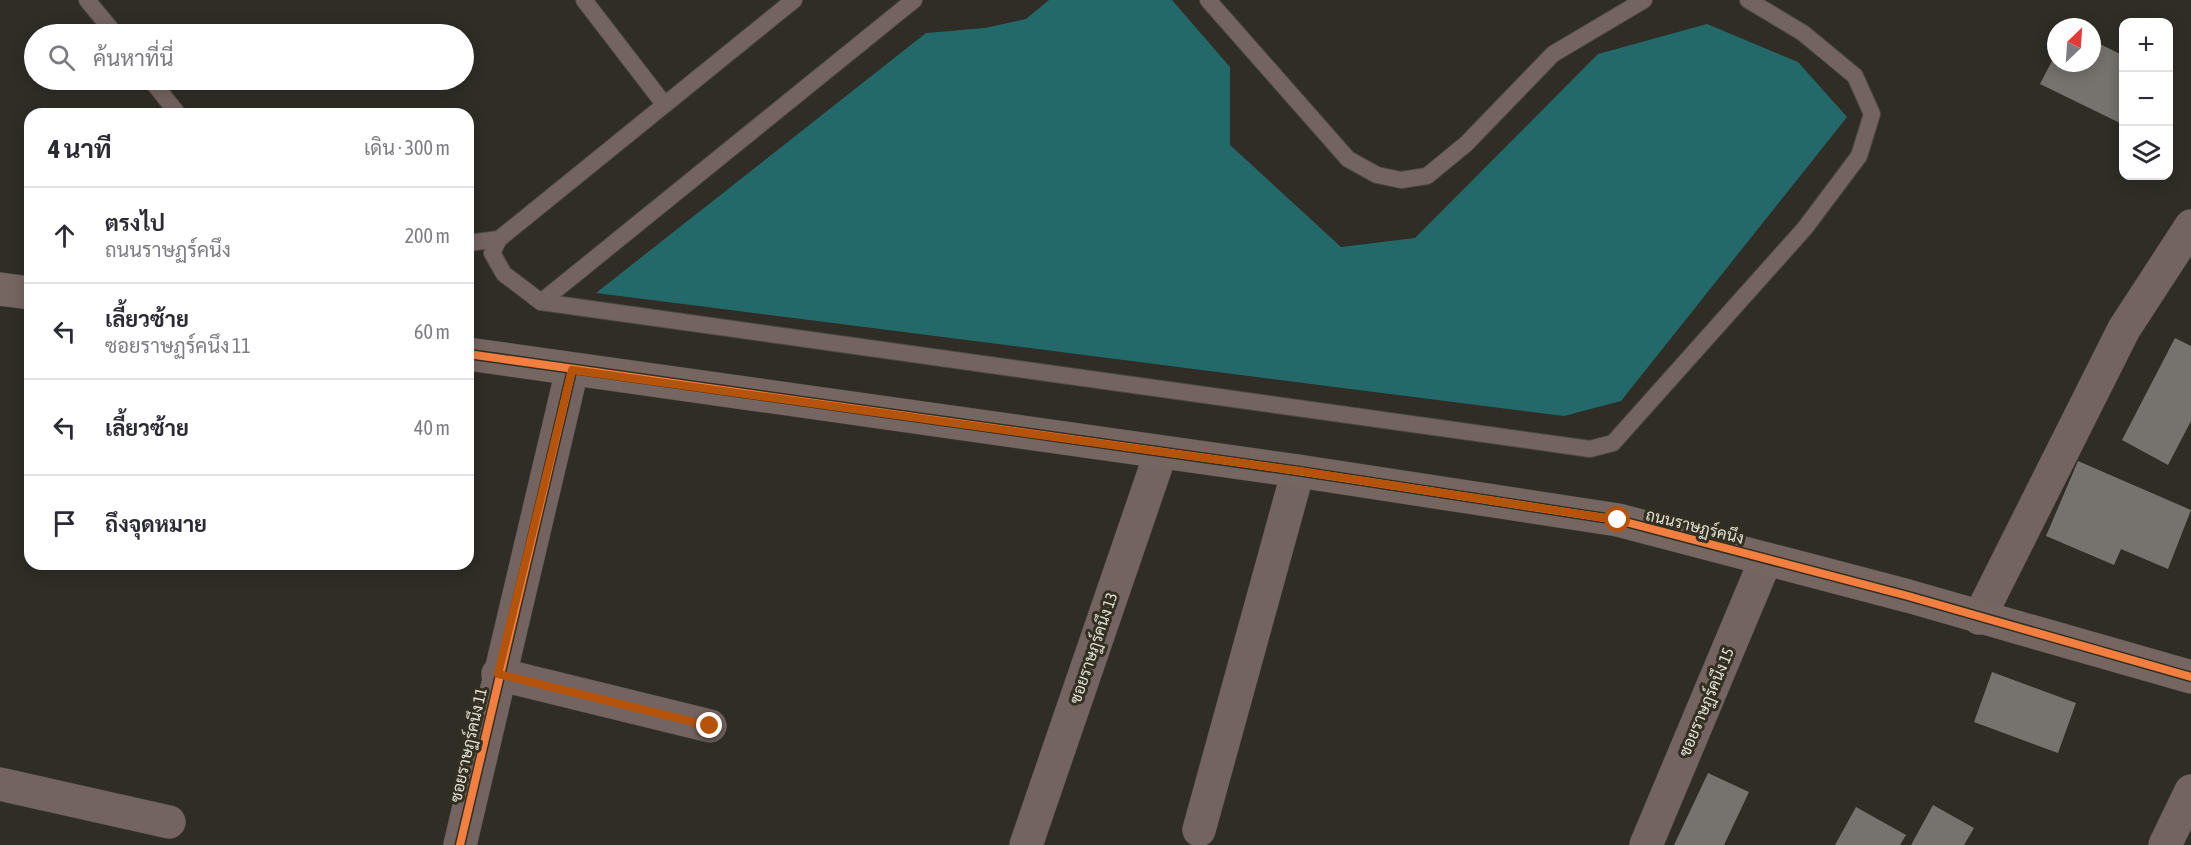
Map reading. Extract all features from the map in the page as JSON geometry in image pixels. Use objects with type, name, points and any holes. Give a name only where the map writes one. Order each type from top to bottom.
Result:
[{"type":"street","points":[[1979,618],[2124,329],[2191,226]]},
{"type":"street","points":[[0,289],[24,292]]},
{"type":"street","name":"ถนนราษฏร์คนึง","points":[[474,355],[1299,471],[1618,520],[2191,677]]},
{"type":"street","name":"ซอยราษฏร์คนึง 11","points":[[460,845],[498,674],[572,370]]},
{"type":"street","name":"ซอยราษฏร์คนึง 13","points":[[1026,845],[1161,452]]},
{"type":"street","points":[[1199,830],[1299,471]]},
{"type":"street","name":"ซอยราษฏร์คนึง 15","points":[[1646,845],[1766,559]]},
{"type":"street","points":[[498,674],[710,726]]},
{"type":"street","points":[[0,784],[169,822]]},
{"type":"street","points":[[2165,845],[2191,791]]},
{"type":"lane","points":[[87,0],[107,24]]},
{"type":"lane","points":[[584,0],[664,104]]},
{"type":"lane","points":[[794,0],[499,239],[492,253],[504,274],[541,302],[1590,449],[1613,442],[1805,228],[1859,156],[1872,114],[1854,76],[1803,33],[1748,0]]},
{"type":"lane","points":[[541,302],[914,0]]},
{"type":"lane","points":[[1208,0],[1348,159],[1377,175],[1401,180],[1427,176],[1466,144],[1553,54],[1644,0]]},
{"type":"lane","points":[[159,90],[173,108]]},
{"type":"lane","points":[[474,242],[499,239]]},
{"type":"water","points":[[1049,0],[1172,0],[1230,67],[1230,145],[1341,247],[1415,238],[1598,54],[1707,24],[1798,62],[1847,117],[1621,401],[1564,416],[596,293],[926,33],[985,28],[1026,19]]},
{"type":"building","points":[[2101,44],[2119,54],[2119,123],[2040,84],[2047,70],[2101,72]]},
{"type":"building","points":[[2175,338],[2191,346],[2191,421],[2168,465],[2122,440]]},
{"type":"building","points":[[2078,461],[2191,510],[2168,569],[2121,549],[2114,565],[2046,536]]},
{"type":"building","points":[[1992,672],[2076,703],[2058,753],[1974,722]]},
{"type":"building","points":[[1708,773],[1749,792],[1724,845],[1674,845]]},
{"type":"building","points":[[1933,805],[1974,828],[1964,845],[1911,845]]},
{"type":"building","points":[[1856,807],[1906,835],[1900,845],[1835,845]]},
{"type":"cycle path","points":[[474,355],[1298,471],[1618,520],[1908,596],[2191,677]]},
{"type":"cycle path","points":[[460,845],[572,370]]},
{"type":"route","points":[[710,726],[498,674],[572,370],[1299,471],[1618,520]]}]
